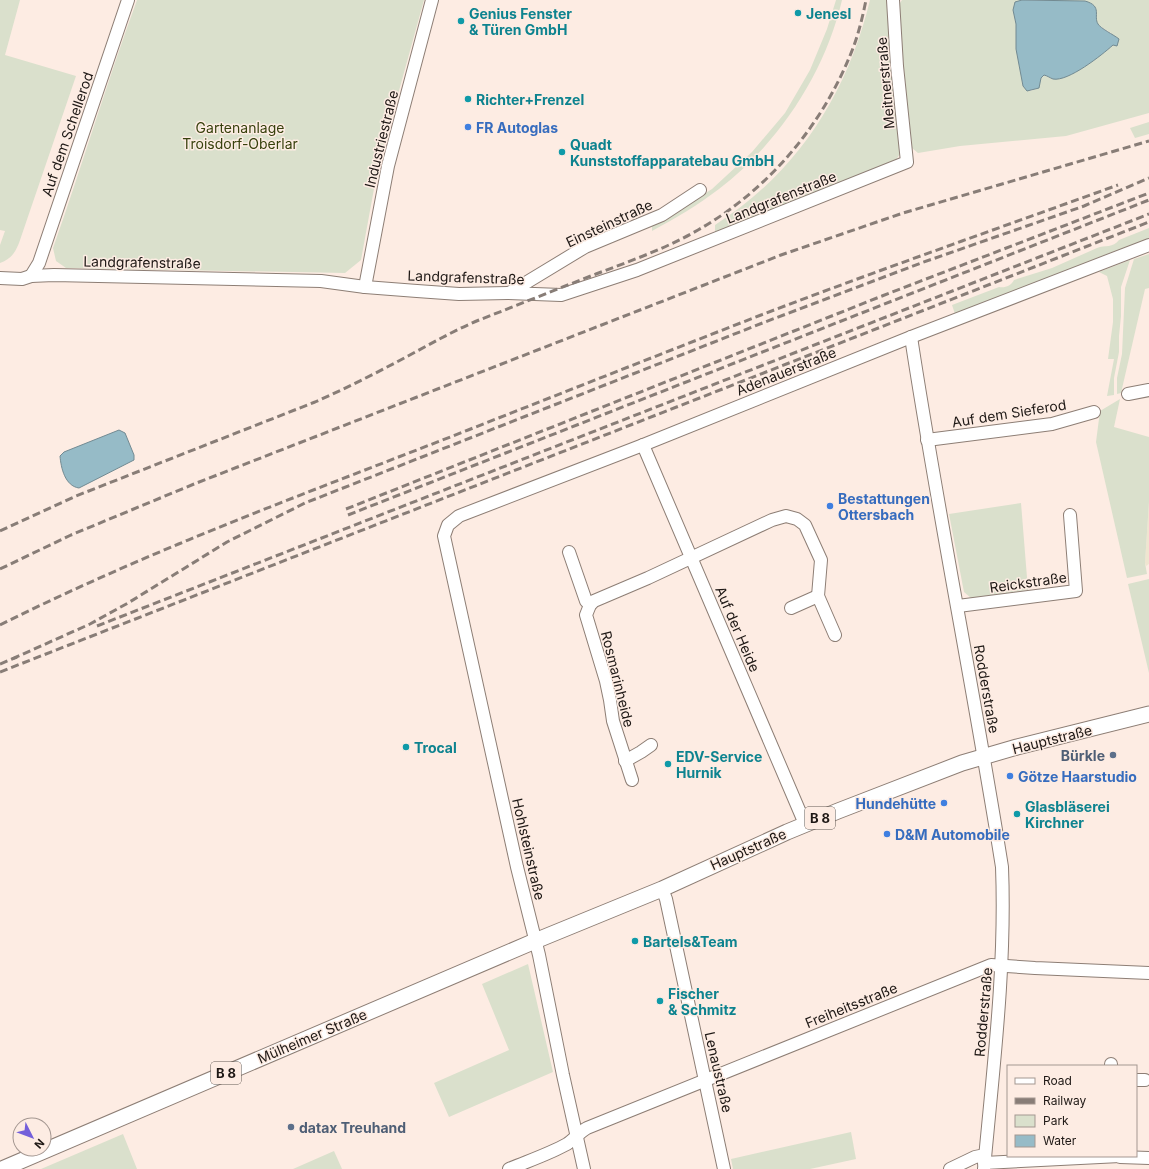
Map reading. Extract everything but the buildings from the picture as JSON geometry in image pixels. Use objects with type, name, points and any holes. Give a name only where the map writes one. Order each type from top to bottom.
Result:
[{"type":"main road","name":"Hauptstraße","points":[[535,941],[662,888],[805,824],[956,765],[1017,747],[1149,714]]},
{"type":"main road","name":"Mülheimer Straße","points":[[2,1169],[535,941]]},
{"type":"street","name":"Auf dem Schellerod","points":[[31,276],[39,263],[128,0]]},
{"type":"street","name":"Industriestraße","points":[[365,287],[388,166],[432,0]]},
{"type":"street","name":"Meitnerstraße","points":[[893,0],[897,66],[907,162]]},
{"type":"street","name":"Landgrafenstraße","points":[[0,278],[22,279],[31,276],[54,275],[266,279],[321,281],[365,287],[459,294],[508,293],[561,295],[637,270],[907,162]]},
{"type":"street","name":"Einsteinstraße","points":[[508,293],[585,248],[662,215],[700,190]]},
{"type":"street","name":"Adenauerstraße","points":[[444,536],[448,525],[458,516],[643,445],[911,337],[1149,245]]},
{"type":"street","name":"Rodderstraße","points":[[911,337],[927,440],[958,606],[1002,867],[1002,965],[985,1162]]},
{"type":"street","points":[[1128,394],[1149,390]]},
{"type":"street","name":"Auf dem Sieferod","points":[[927,440],[1052,424],[1094,412]]},
{"type":"street","name":"Auf der Heide","points":[[643,445],[805,824]]},
{"type":"street","name":"Reickstraße","points":[[958,606],[1076,591],[1070,515]]},
{"type":"street","points":[[590,605],[594,601],[778,518],[786,516],[797,519],[805,525],[821,560],[818,596],[835,634]]},
{"type":"street","name":"Hohlsteinstraße","points":[[444,536],[535,941],[584,1169]]},
{"type":"street","name":"Rosmarinheide","points":[[569,552],[586,601],[590,605],[586,614],[606,681],[613,721],[632,780]]},
{"type":"street","points":[[791,608],[818,596]]},
{"type":"street","points":[[625,761],[651,745]]},
{"type":"street","name":"Lenaustraße","points":[[662,888],[666,899],[724,1169]]},
{"type":"street","name":"Freiheitsstraße","points":[[509,1169],[569,1143],[576,1135],[587,1128],[992,965],[1149,973]]},
{"type":"street","points":[[950,1169],[974,1156],[985,1162],[1097,1157]]},
{"type":"street","points":[[1134,1157],[1149,1158]]},
{"type":"shaded area","points":[[1149,502],[1149,564],[1146,566],[1145,563]]},
{"type":"green space","points":[[0,0],[20,0],[5,55],[76,76],[19,243],[12,255],[7,260],[0,263],[0,245],[5,231],[0,230]]},
{"type":"green space","name":"Gartenanlage Troisdorf-Oberlar","points":[[137,0],[424,0],[378,167],[361,260],[345,273],[66,268],[56,261],[53,248]]},
{"type":"green space","points":[[836,0],[842,0],[824,54],[797,105],[780,128],[741,171],[719,189],[687,211],[652,231],[652,224],[669,216],[712,189],[752,152],[785,113],[810,70],[827,29]]},
{"type":"green space","points":[[870,0],[888,0],[903,149],[896,160],[715,233],[715,225],[745,204],[771,181],[815,128],[833,99],[848,67]]},
{"type":"green space","points":[[902,0],[1022,0],[1014,4],[1016,44],[1023,86],[1030,91],[1036,89],[1041,78],[1045,75],[1052,79],[1076,72],[1113,45],[1111,33],[1098,25],[1085,1],[1038,0],[1149,0],[1149,113],[1066,136],[960,146],[918,153],[912,148],[898,10]]},
{"type":"green space","points":[[1149,122],[1149,134],[1135,138],[1130,128]]},
{"type":"green space","points":[[1149,228],[1149,239],[955,314],[952,305],[999,287],[1008,286],[1014,280],[1052,268],[1097,248],[1112,245],[1117,243],[1119,240]]},
{"type":"green space","points":[[1149,254],[1149,288],[1145,289],[1121,393],[1117,394],[1117,378],[1122,354],[1125,288],[1134,259]]},
{"type":"green space","points":[[1130,260],[1121,287],[1119,352],[1114,378],[1114,395],[1107,396],[1114,359],[1108,359],[1113,322],[1113,299],[1107,276],[1099,272]]},
{"type":"green space","points":[[1120,399],[1114,427],[1149,437],[1149,502],[1145,563],[1147,574],[1127,578],[1096,442],[1100,411]]},
{"type":"green space","points":[[1021,503],[1028,590],[971,598],[964,592],[949,514]]},
{"type":"green space","points":[[1149,579],[1149,673],[1128,584]]},
{"type":"green space","points":[[528,964],[553,1072],[449,1117],[434,1083],[509,1050],[482,984]]},
{"type":"green space","points":[[851,1132],[856,1159],[810,1169],[733,1169],[731,1159]]},
{"type":"green space","points":[[123,1134],[137,1169],[41,1169]]},
{"type":"green space","points":[[334,1151],[342,1169],[293,1169]]},
{"type":"water","points":[[1022,0],[1085,1],[1091,3],[1096,8],[1099,26],[1119,39],[1117,46],[1113,45],[1084,67],[1067,76],[1059,79],[1053,79],[1044,75],[1041,78],[1039,88],[1027,91],[1023,86],[1016,49],[1016,24],[1013,10],[1015,2]]},
{"type":"water","points":[[119,430],[125,433],[134,455],[134,460],[79,488],[70,484],[61,466],[60,456],[64,452]]},
{"type":"railway","points":[[0,531],[76,496],[315,402],[362,380],[470,324],[647,254],[698,230],[722,215],[746,197],[767,178],[806,134],[837,85],[859,30],[866,0]]},
{"type":"railway","points":[[0,569],[71,535],[194,484],[781,255],[903,213],[1149,141]]},
{"type":"railway","points":[[12,659],[90,624],[128,603],[227,542],[305,503],[765,322],[921,263],[1084,206],[1149,178]]},
{"type":"railway","points":[[0,625],[114,572],[229,523],[761,315],[894,265],[1118,185]]},
{"type":"railway","points":[[346,509],[882,296],[1149,193]]},
{"type":"railway","points":[[348,515],[1149,200]]},
{"type":"railway","points":[[97,626],[1149,214]]},
{"type":"railway","points":[[0,672],[1149,222]]},
{"type":"railway","points":[[0,664],[17,657]]},
{"type":"place","name":"Jenesl","points":[[798,13]]},
{"type":"place","name":"Genius Fenster & Türen GmbH","points":[[461,21]]},
{"type":"place","name":"Richter+Frenzel","points":[[468,99]]},
{"type":"place","name":"FR Autoglas","points":[[468,127]]},
{"type":"place","name":"Quadt Kunststoffapparatebau GmbH","points":[[562,152]]},
{"type":"place","name":"Bestattungen Ottersbach","points":[[830,506]]},
{"type":"place","name":"Trocal","points":[[406,747]]},
{"type":"place","name":"Bürkle","points":[[1113,755]]},
{"type":"place","name":"EDV-Service Hurnik","points":[[668,764]]},
{"type":"place","name":"Götze Haarstudio","points":[[1010,776]]},
{"type":"place","name":"Hundehütte","points":[[944,803]]},
{"type":"place","name":"Glasbläserei Kirchner","points":[[1017,814]]},
{"type":"place","name":"D&M Automobile","points":[[887,834]]},
{"type":"place","name":"Bartels&Team","points":[[635,941]]},
{"type":"place","name":"Fischer & Schmitz","points":[[660,1001]]},
{"type":"place","name":"datax Treuhand","points":[[291,1127]]}]
